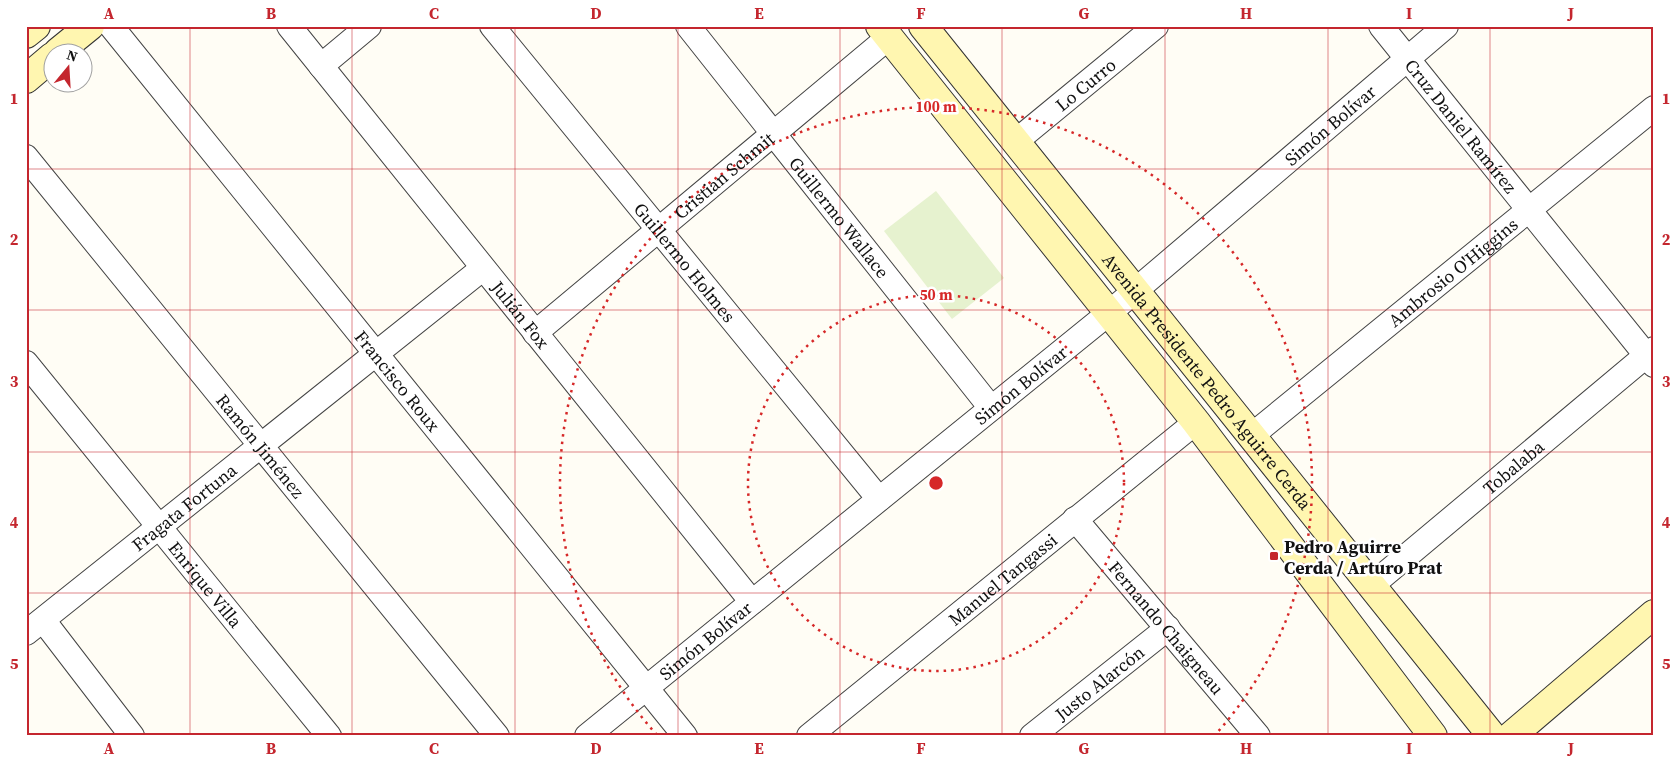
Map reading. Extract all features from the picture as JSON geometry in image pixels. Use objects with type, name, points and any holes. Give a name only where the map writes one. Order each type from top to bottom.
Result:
[{"type":"main road","points":[[26,34],[36,26]]},
{"type":"main road","points":[[70,42],[90,26]]},
{"type":"main road","name":"Avenida Presidente Pedro Aguirre Cerda","points":[[922,26],[1492,736]]},
{"type":"main road","name":"Avenida Presidente Pedro Aguirre Cerda","points":[[885,32],[1196,422],[1433,736]]},
{"type":"main road","points":[[26,79],[42,65]]},
{"type":"main road","points":[[1512,736],[1654,614]]},
{"type":"street","name":"Francisco Roux","points":[[111,26],[684,736]]},
{"type":"street","name":"Julián Fox","points":[[289,26],[482,269],[752,602]]},
{"type":"street","points":[[321,66],[369,26]]},
{"type":"street","name":"Guillermo Holmes","points":[[492,26],[879,499]]},
{"type":"street","name":"Guillermo Wallace","points":[[688,26],[991,408]]},
{"type":"street","name":"Lo Curro","points":[[1015,142],[1156,26]]},
{"type":"street","name":"Cruz Daniel Ramírez","points":[[1382,26],[1529,209],[1651,356]]},
{"type":"street","name":"Simón Bolívar","points":[[586,736],[1109,313],[1446,26]]},
{"type":"street","name":"Cristian Schmit","points":[[535,334],[774,134],[885,32]]},
{"type":"street","name":"Ambrosio O'Higgins","points":[[1251,436],[1654,108]]},
{"type":"street","name":"Ramón Jiménez","points":[[26,157],[497,736]]},
{"type":"street","name":"Fragata Fortuna","points":[[34,626],[376,356],[482,269]]},
{"type":"street","name":"Tobalaba","points":[[1372,585],[1651,356]]},
{"type":"street","name":"Enrique Villa","points":[[26,363],[329,736]]},
{"type":"street","name":"Manuel Tangassi","points":[[809,736],[1196,422]]},
{"type":"street","name":"Fernando Chaigneau","points":[[1075,520],[1258,736]]},
{"type":"street","points":[[34,626],[132,736]]},
{"type":"street","name":"Justo Alarcón","points":[[1032,736],[1168,628]]},
{"type":"green space","points":[[936,191],[1004,278],[952,319],[884,231]]},
{"type":"place","name":"Pedro Aguirre Cerda / Arturo Prat","points":[[1274,556]]}]
